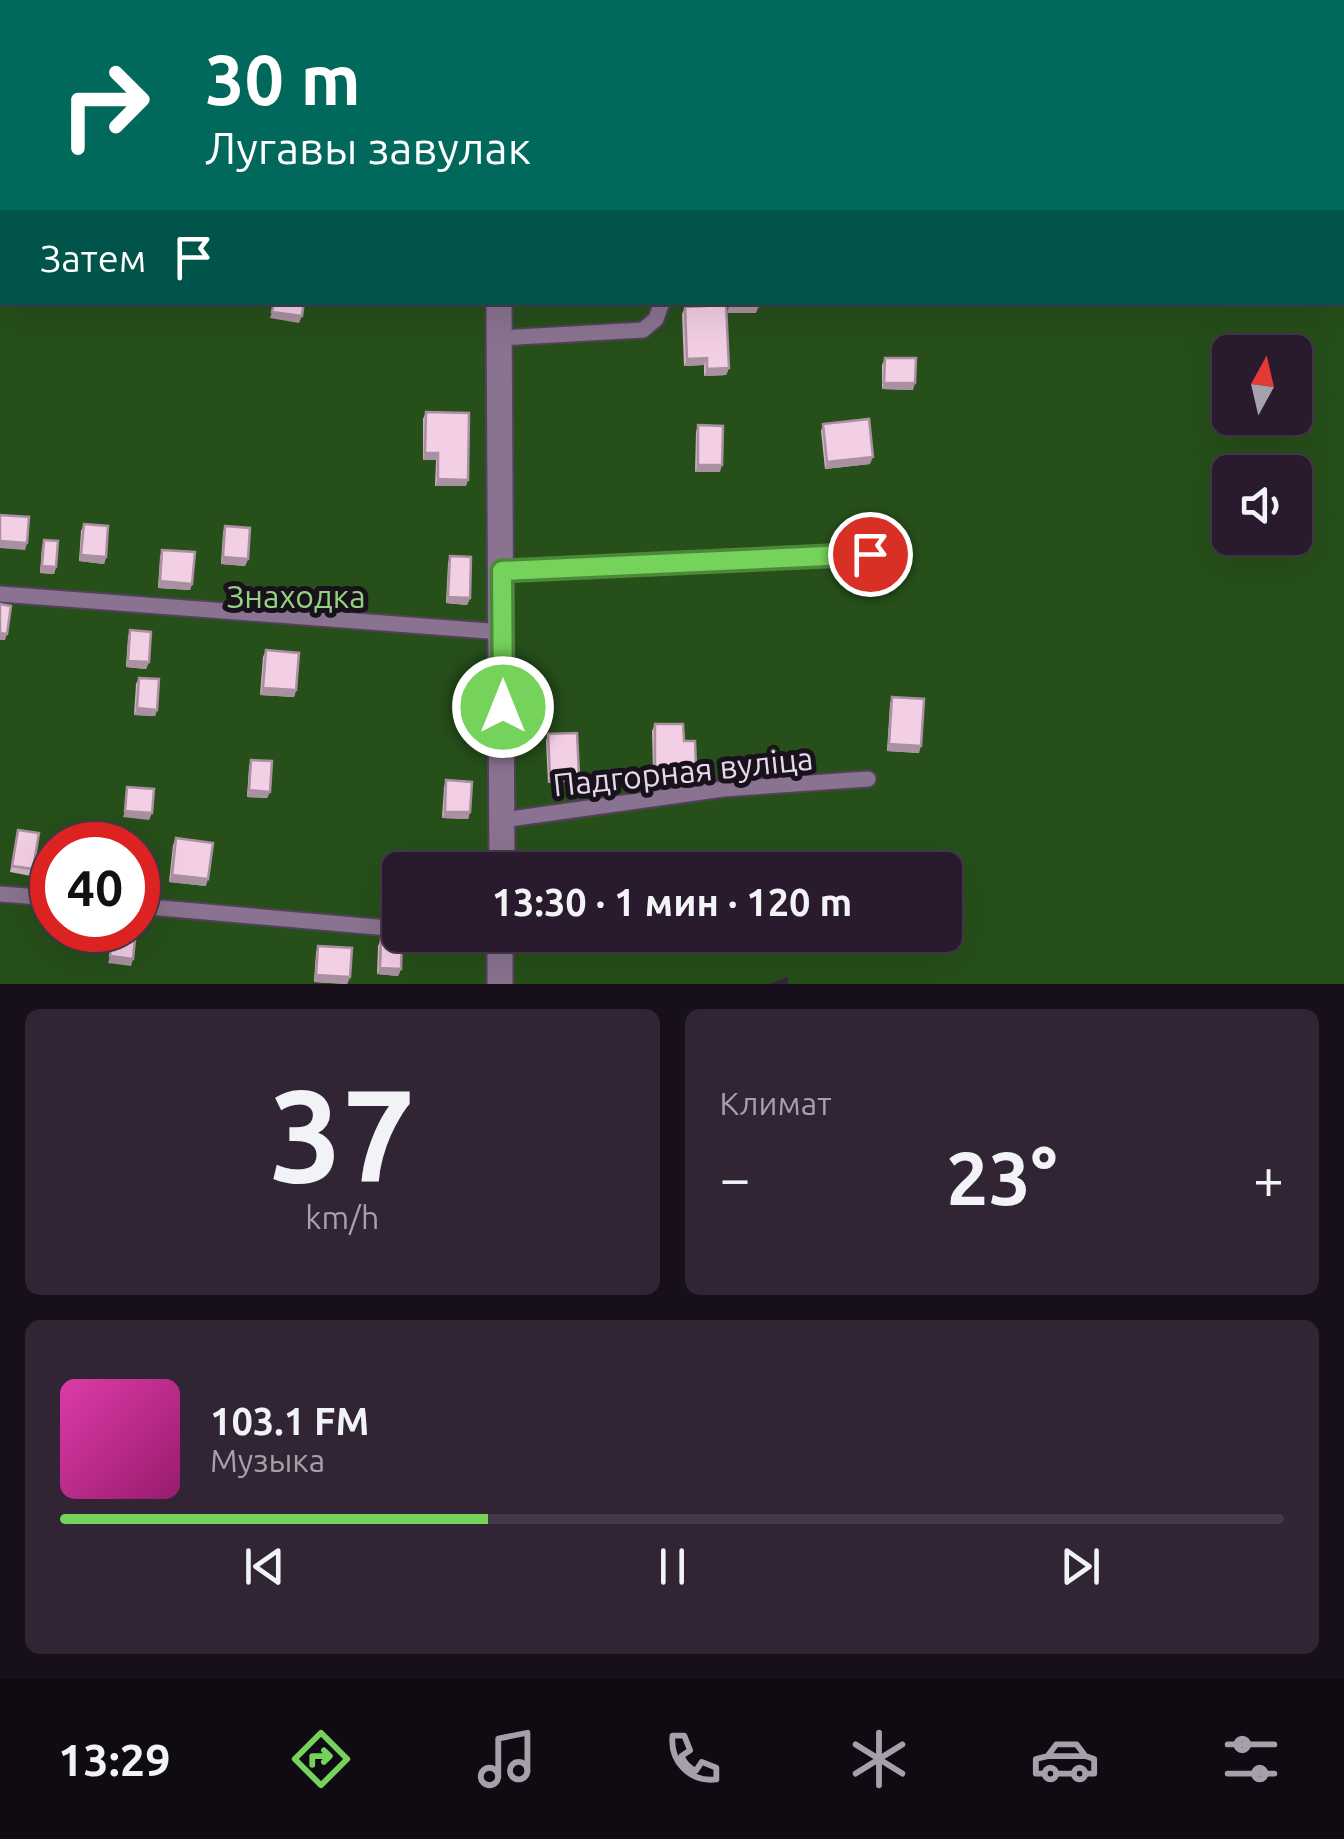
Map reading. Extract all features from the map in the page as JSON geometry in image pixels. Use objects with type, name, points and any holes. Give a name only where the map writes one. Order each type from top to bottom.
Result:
[{"type":"street","points":[[499,305],[502,852]]},
{"type":"street","points":[[500,952],[500,984]]},
{"type":"lane","points":[[499,338],[643,330],[656,319],[661,305]]},
{"type":"lane","points":[[502,571],[870,554]]},
{"type":"lane","points":[[0,594],[502,632]]},
{"type":"lane","name":"Падгорная вуліца","points":[[503,820],[724,789],[868,780]]},
{"type":"lane","points":[[0,894],[30,896]]},
{"type":"lane","points":[[160,908],[382,927]]},
{"type":"green space","name":"Знаходка","points":[[0,305],[1344,305],[1344,984],[788,984],[788,977],[769,984],[0,984]]},
{"type":"building","points":[[273,305],[304,305],[302,316],[272,312]]},
{"type":"building","points":[[726,305],[729,368],[707,369],[707,358],[687,359],[685,307]]},
{"type":"building","points":[[885,358],[916,358],[915,383],[884,383]]},
{"type":"building","points":[[426,412],[469,413],[468,480],[438,479],[438,453],[425,453]]},
{"type":"building","points":[[869,419],[873,457],[827,462],[823,424]]},
{"type":"building","points":[[698,425],[723,426],[722,465],[698,465]]},
{"type":"building","points":[[0,515],[29,517],[27,543],[0,541]]},
{"type":"building","points":[[84,524],[108,526],[106,557],[81,555]]},
{"type":"building","points":[[225,526],[250,528],[248,559],[223,557]]},
{"type":"building","points":[[44,540],[58,541],[56,567],[42,566]]},
{"type":"building","points":[[162,550],[195,552],[192,584],[160,581]]},
{"type":"building","points":[[450,556],[471,557],[470,598],[448,597]]},
{"type":"building","points":[[0,604],[11,606],[7,634],[0,633]]},
{"type":"building","points":[[130,630],[151,632],[149,662],[128,661]]},
{"type":"building","points":[[266,650],[299,653],[296,690],[263,688]]},
{"type":"building","points":[[139,678],[159,679],[157,710],[137,708]]},
{"type":"building","points":[[892,697],[924,699],[921,746],[889,744]]},
{"type":"building","points":[[655,724],[683,724],[684,741],[695,741],[696,766],[655,767]]},
{"type":"building","points":[[577,733],[579,774],[550,776],[548,734]]},
{"type":"building","points":[[251,760],[272,761],[270,792],[249,790]]},
{"type":"building","points":[[446,780],[472,782],[470,812],[445,812]]},
{"type":"building","points":[[127,787],[154,789],[152,813],[125,811]]},
{"type":"building","points":[[18,830],[30,832],[30,869],[12,866]]},
{"type":"building","points":[[176,838],[213,843],[208,879],[172,875]]},
{"type":"building","points":[[382,939],[382,952],[402,952],[401,969],[380,968]]},
{"type":"building","points":[[318,946],[352,948],[350,977],[316,975]]},
{"type":"building","points":[[110,952],[134,952],[133,959],[110,956]]},
{"type":"route","points":[[503,707],[502,571],[870,554]]}]
